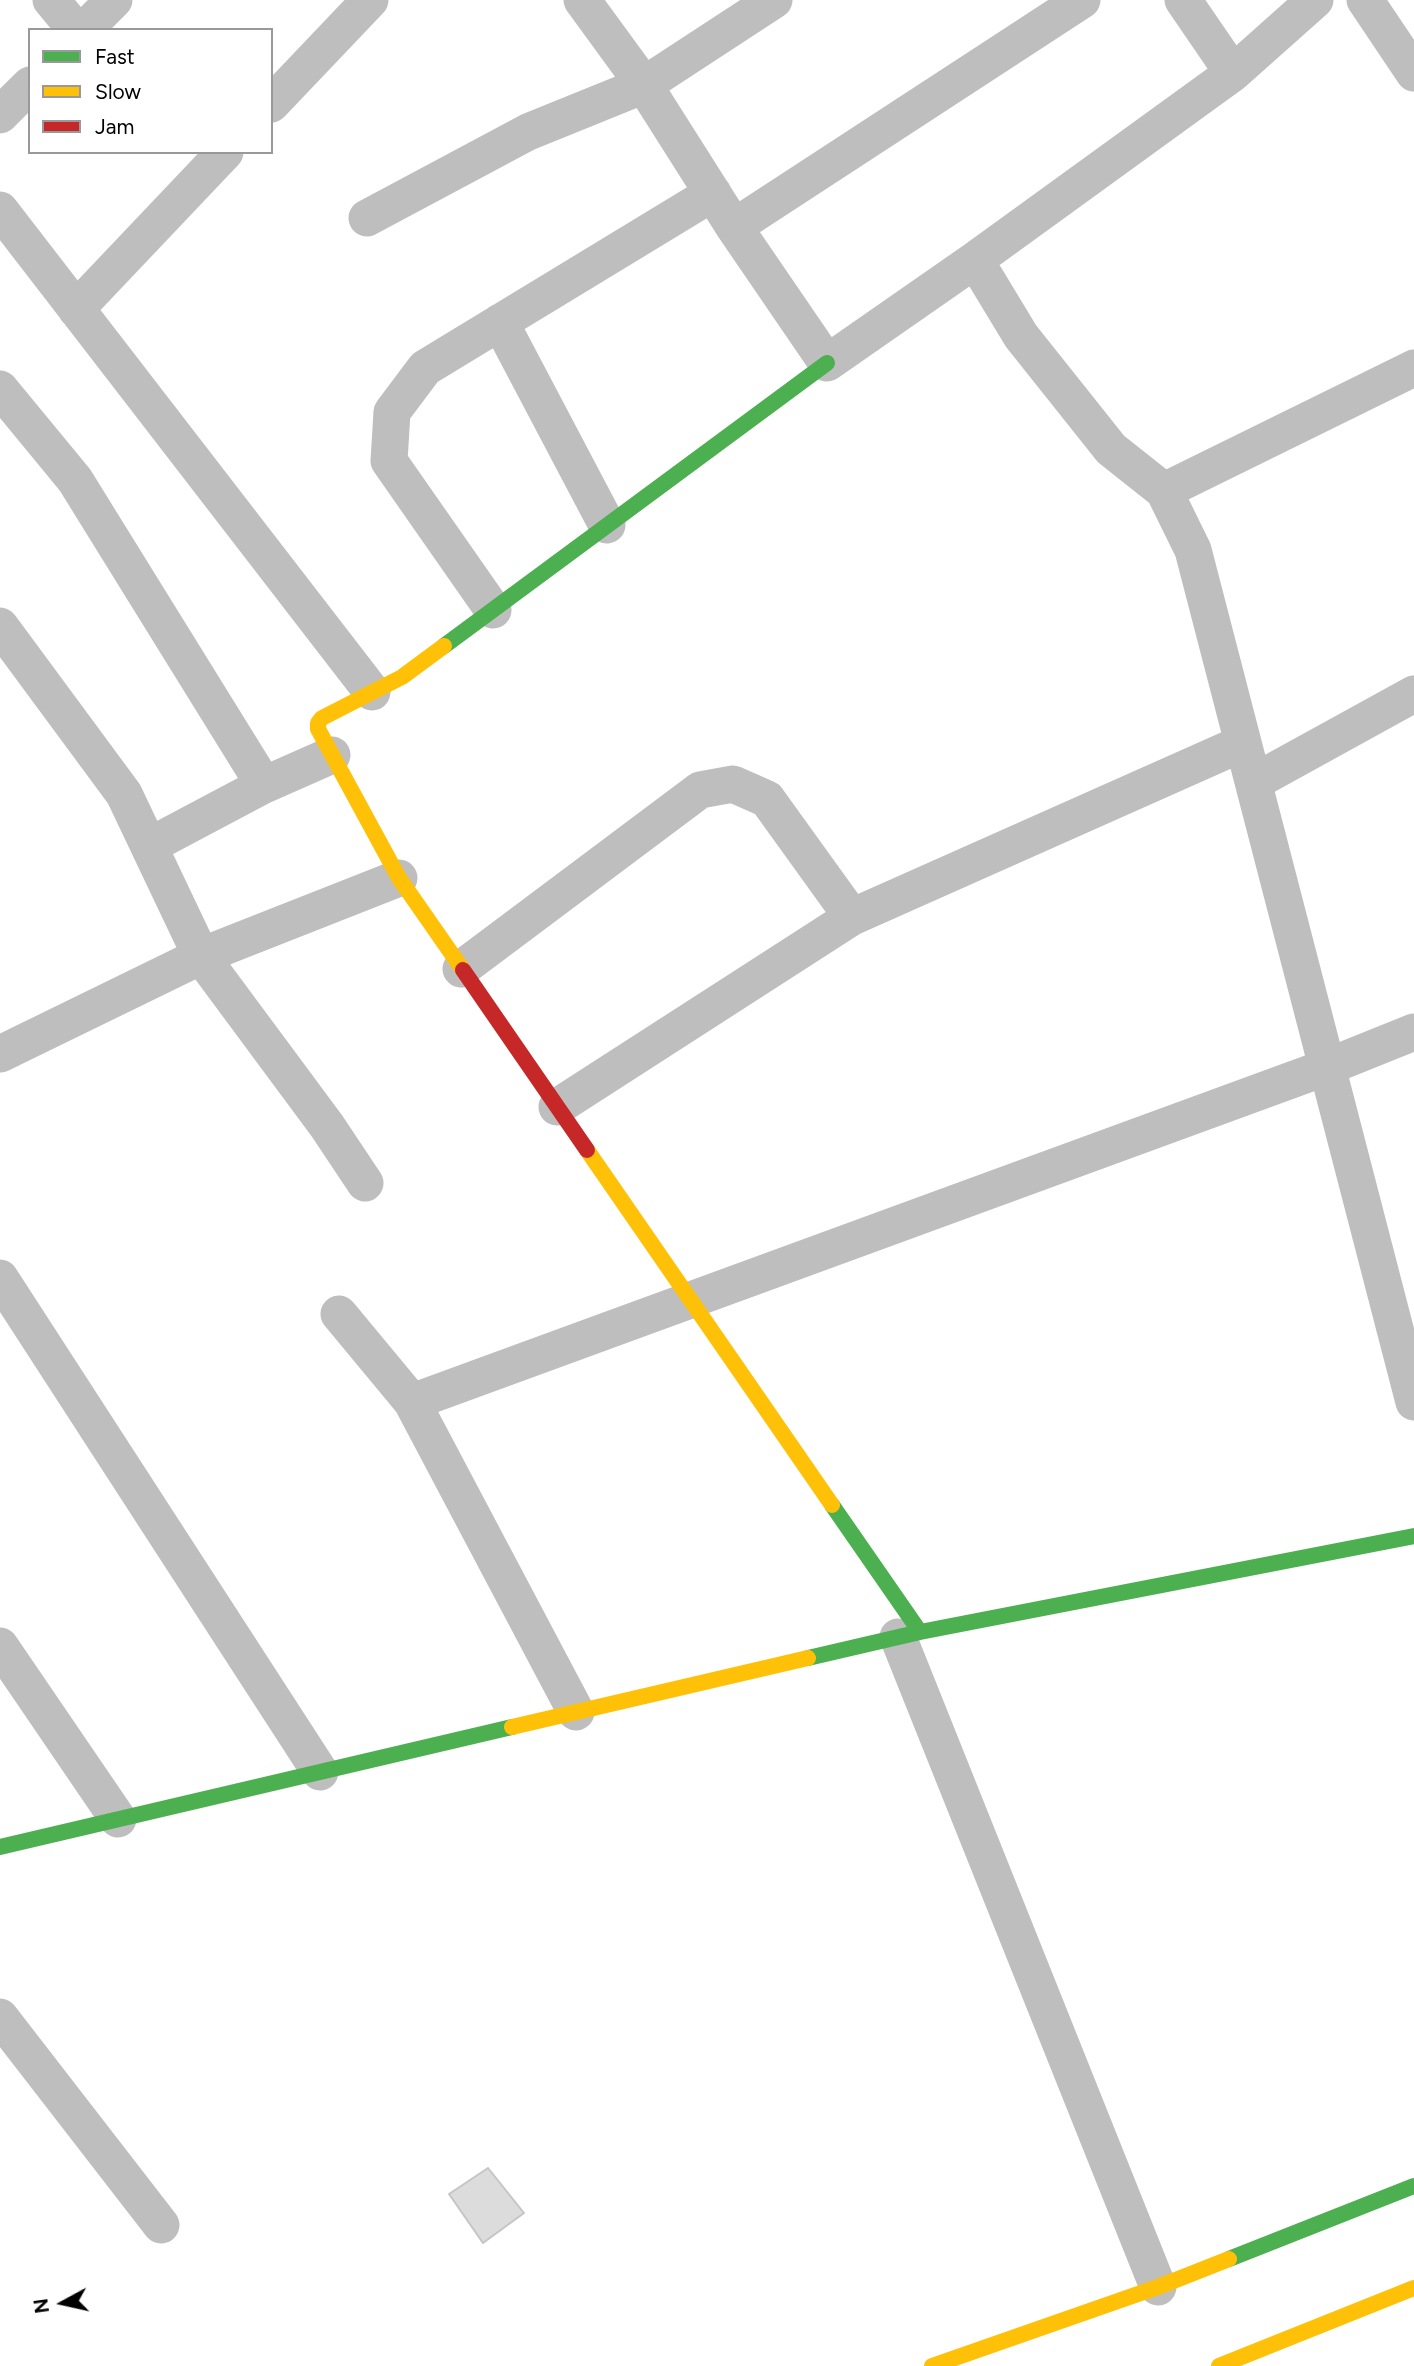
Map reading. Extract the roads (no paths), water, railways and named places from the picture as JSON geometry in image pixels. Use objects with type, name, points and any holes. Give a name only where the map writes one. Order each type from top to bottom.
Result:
[{"type":"street","points":[[51,0],[74,28]]},
{"type":"street","points":[[86,28],[114,0]]},
{"type":"street","points":[[273,102],[370,0]]},
{"type":"street","points":[[582,0],[643,85],[734,227],[827,363]]},
{"type":"street","points":[[367,218],[528,132],[643,85],[774,0]]},
{"type":"street","points":[[734,227],[1082,0]]},
{"type":"street","points":[[1183,0],[1233,73]]},
{"type":"street","points":[[1158,2287],[909,1635],[691,1301],[399,878],[318,729],[318,723],[322,718],[402,677],[827,363],[975,260],[1233,73],[1315,0]]},
{"type":"street","points":[[1365,0],[1414,73]]},
{"type":"street","points":[[0,115],[28,87]]},
{"type":"street","points":[[76,309],[223,154]]},
{"type":"street","points":[[493,610],[389,461],[392,412],[425,368],[713,193]]},
{"type":"street","points":[[0,209],[372,692]]},
{"type":"street","points":[[975,260],[1021,335],[1111,449],[1164,491],[1193,550],[1413,1392]]},
{"type":"street","points":[[500,322],[607,526]]},
{"type":"street","points":[[1164,491],[1414,368]]},
{"type":"street","points":[[0,388],[75,480],[264,785]]},
{"type":"street","points":[[0,626],[124,794],[201,956],[327,1126],[365,1183]]},
{"type":"street","points":[[1254,782],[1414,694]]},
{"type":"street","points":[[556,1107],[852,917],[1243,743]]},
{"type":"street","points":[[149,846],[264,785],[332,755]]},
{"type":"street","points":[[461,969],[700,790],[733,784],[767,799],[852,917]]},
{"type":"street","points":[[0,1054],[201,956],[399,878]]},
{"type":"street","points":[[412,1402],[1327,1067],[1414,1032]]},
{"type":"street","points":[[0,1278],[320,1772]]},
{"type":"street","points":[[339,1314],[412,1402],[576,1712]]},
{"type":"street","points":[[0,1847],[909,1635],[1414,1536]]},
{"type":"street","points":[[0,1646],[118,1819]]},
{"type":"street","points":[[0,2017],[161,2225]]},
{"type":"street","points":[[932,2366],[1158,2287],[1414,2186]]},
{"type":"street","points":[[1219,2366],[1414,2288]]}]
